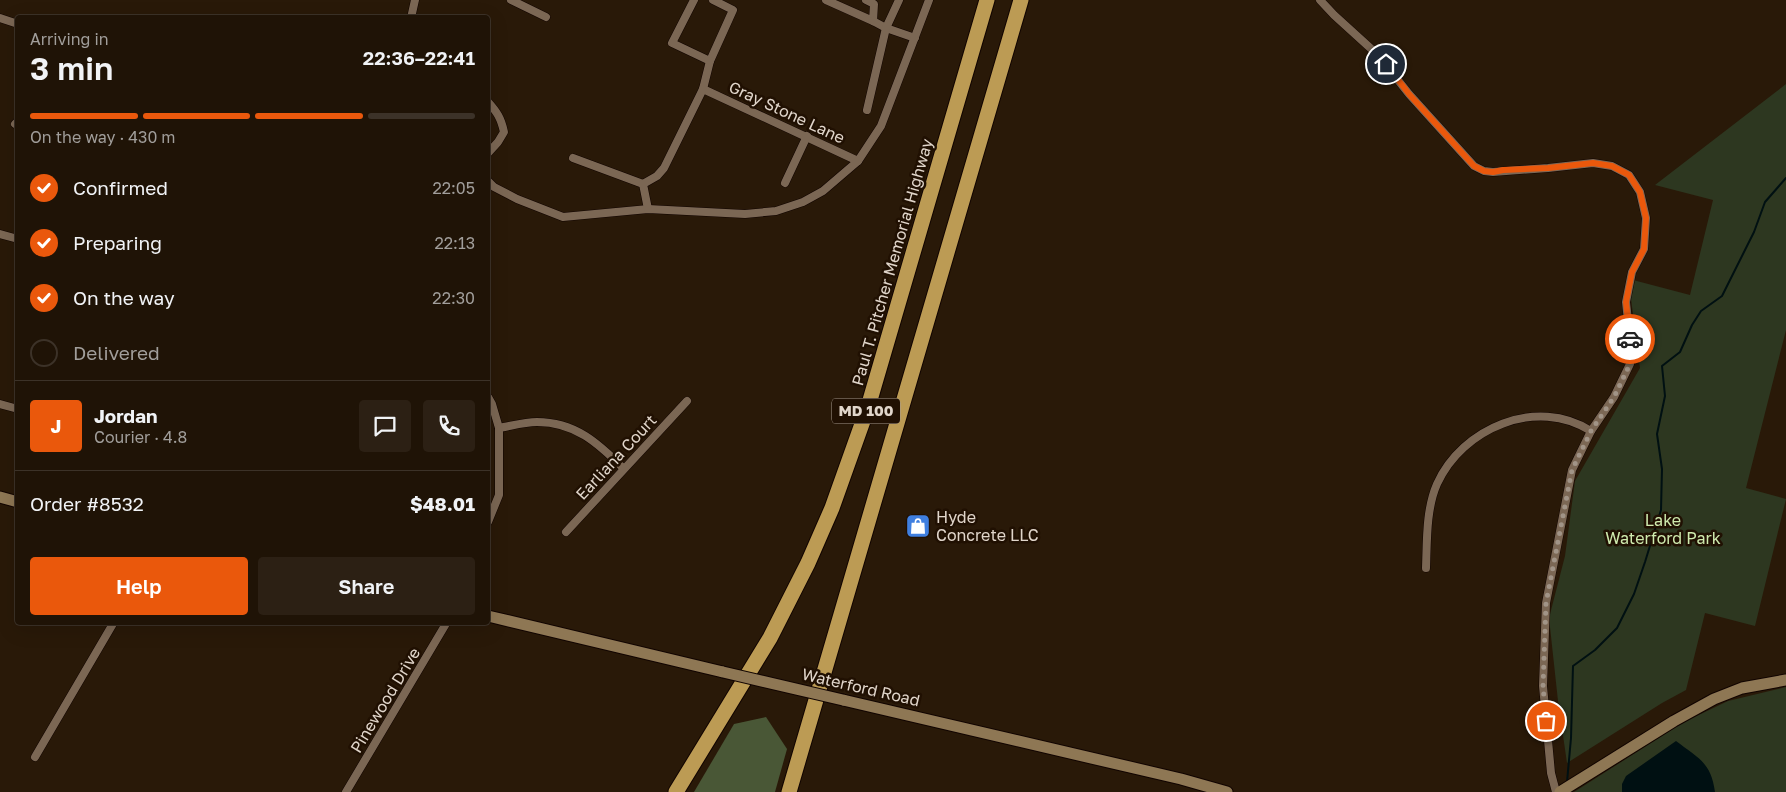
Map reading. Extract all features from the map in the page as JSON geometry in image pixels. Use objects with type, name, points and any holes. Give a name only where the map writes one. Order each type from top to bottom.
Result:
[{"type":"highway","name":"Paul T. Pitcher Memorial Highway","points":[[676,792],[770,638],[808,563],[832,508],[868,406],[987,0]]},
{"type":"highway","name":"MD 100","points":[[789,792],[1021,0]]},
{"type":"main road","points":[[0,497],[15,501]]},
{"type":"main road","name":"Waterford Road","points":[[490,616],[1172,777],[1227,792]]},
{"type":"main road","points":[[1560,792],[1674,721],[1714,699],[1742,688],[1786,680]]},
{"type":"street","points":[[412,15],[415,0]]},
{"type":"street","points":[[511,0],[546,17]]},
{"type":"street","points":[[694,0],[672,43],[710,61]]},
{"type":"street","points":[[643,184],[657,176],[664,168],[703,89],[710,61],[733,10],[713,0]]},
{"type":"street","points":[[826,0],[886,28],[915,38]]},
{"type":"street","points":[[866,0],[874,4],[873,21]]},
{"type":"street","points":[[866,110],[886,28],[899,0]]},
{"type":"street","points":[[490,184],[516,199],[563,217],[648,209],[745,214],[776,211],[803,202],[823,191],[858,161],[881,126],[929,0]]},
{"type":"street","points":[[1320,0],[1378,55],[1409,94],[1474,166],[1484,171],[1493,172],[1593,163],[1612,166],[1629,175],[1640,192],[1646,218],[1644,249],[1632,272],[1626,302],[1631,350],[1630,364],[1614,397],[1591,431],[1572,470],[1546,603],[1543,686],[1551,773],[1556,792]]},
{"type":"street","points":[[0,18],[15,23]]},
{"type":"street","name":"Gray Stone Lane","points":[[703,89],[858,161]]},
{"type":"street","points":[[490,104],[497,111],[504,132],[490,151]]},
{"type":"street","points":[[785,183],[807,136]]},
{"type":"street","points":[[573,158],[643,184]]},
{"type":"street","points":[[643,184],[648,209]]},
{"type":"street","points":[[0,234],[15,238]]},
{"type":"street","points":[[490,400],[499,428],[499,495],[490,517]]},
{"type":"street","name":"Earliana Court","points":[[566,532],[623,468],[687,401]]},
{"type":"street","points":[[0,404],[15,408]]},
{"type":"street","points":[[1426,568],[1427,539],[1433,494],[1444,470],[1465,445],[1490,428],[1515,419],[1533,416],[1551,417],[1573,422],[1591,431]]},
{"type":"street","points":[[499,428],[535,422],[551,422],[576,430],[598,443],[623,468]]},
{"type":"street","points":[[36,757],[112,625]]},
{"type":"street","name":"Pinewood Drive","points":[[346,792],[445,625]]},
{"type":"green space","name":"Lake Waterford Park","points":[[1786,84],[1786,330],[1746,488],[1786,499],[1755,626],[1705,613],[1686,690],[1567,763],[1549,618],[1565,556],[1575,481],[1640,368],[1630,291],[1633,280],[1690,295],[1713,200],[1655,185]]},
{"type":"green space","points":[[1786,687],[1786,792],[1574,792],[1684,722],[1728,701]]},
{"type":"green space","points":[[766,717],[787,749],[775,792],[694,792],[734,724]]},
{"type":"shaded area","points":[[1676,741],[1707,767],[1715,792],[1622,792],[1622,784],[1626,776]]},
{"type":"waterway","points":[[1567,782],[1571,738],[1573,666],[1595,650],[1617,628],[1634,594],[1661,510],[1662,469],[1657,434],[1665,396],[1662,366],[1680,352],[1692,325],[1701,311],[1722,296],[1754,232],[1765,202],[1786,178]]},
{"type":"way so far","points":[[1546,721],[1543,686],[1546,603],[1572,470],[1591,431],[1614,397],[1630,364],[1630,339]]},
{"type":"place","name":"Hyde Concrete LLC","points":[[918,526]]},
{"type":"route","points":[[1386,64],[1409,94],[1474,166],[1484,171],[1548,168],[1593,163],[1612,166],[1629,175],[1640,192],[1646,218],[1644,249],[1632,272],[1626,302],[1630,339]]}]
